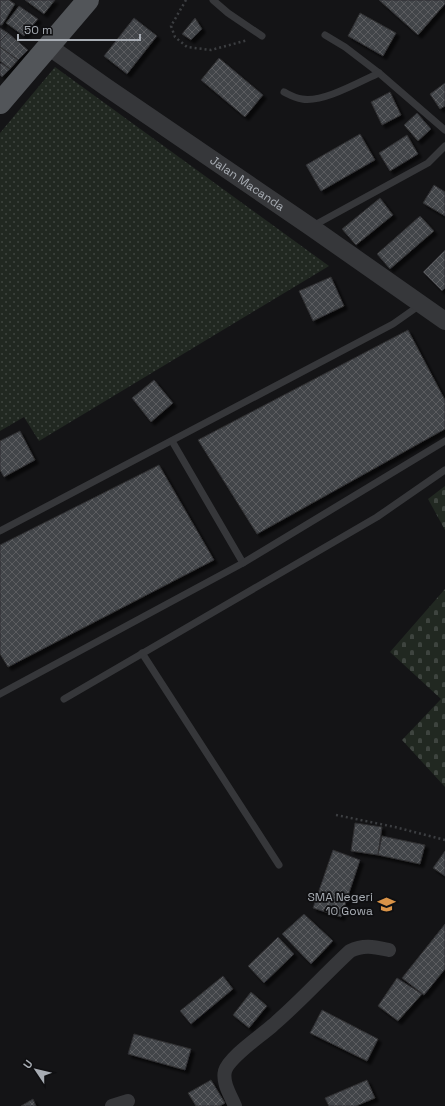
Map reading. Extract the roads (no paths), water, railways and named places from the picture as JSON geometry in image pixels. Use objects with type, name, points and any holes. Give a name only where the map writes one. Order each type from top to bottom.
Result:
[{"type":"main road","points":[[0,103],[88,0]]},
{"type":"street","name":"Jalan Macanda","points":[[48,46],[445,321]]},
{"type":"street","points":[[235,1106],[225,1083],[225,1073],[228,1065],[245,1048],[274,1025],[350,951],[359,947],[389,950]]},
{"type":"street","points":[[112,1106],[128,1101]]},
{"type":"lane","points":[[213,0],[228,13],[262,36]]},
{"type":"lane","points":[[325,35],[345,46],[445,130]]},
{"type":"lane","points":[[284,92],[296,98],[312,100],[342,91],[379,73]]},
{"type":"lane","points":[[311,227],[428,163],[445,146]]},
{"type":"lane","points":[[0,531],[393,324],[420,304]]},
{"type":"lane","points":[[172,441],[243,563]]},
{"type":"lane","points":[[0,694],[243,563],[445,441]]},
{"type":"lane","points":[[64,699],[377,517],[445,470]]},
{"type":"lane","points":[[142,653],[279,865]]},
{"type":"place","name":"SMA Negeri 10 Gowa","points":[[386,904]]}]
